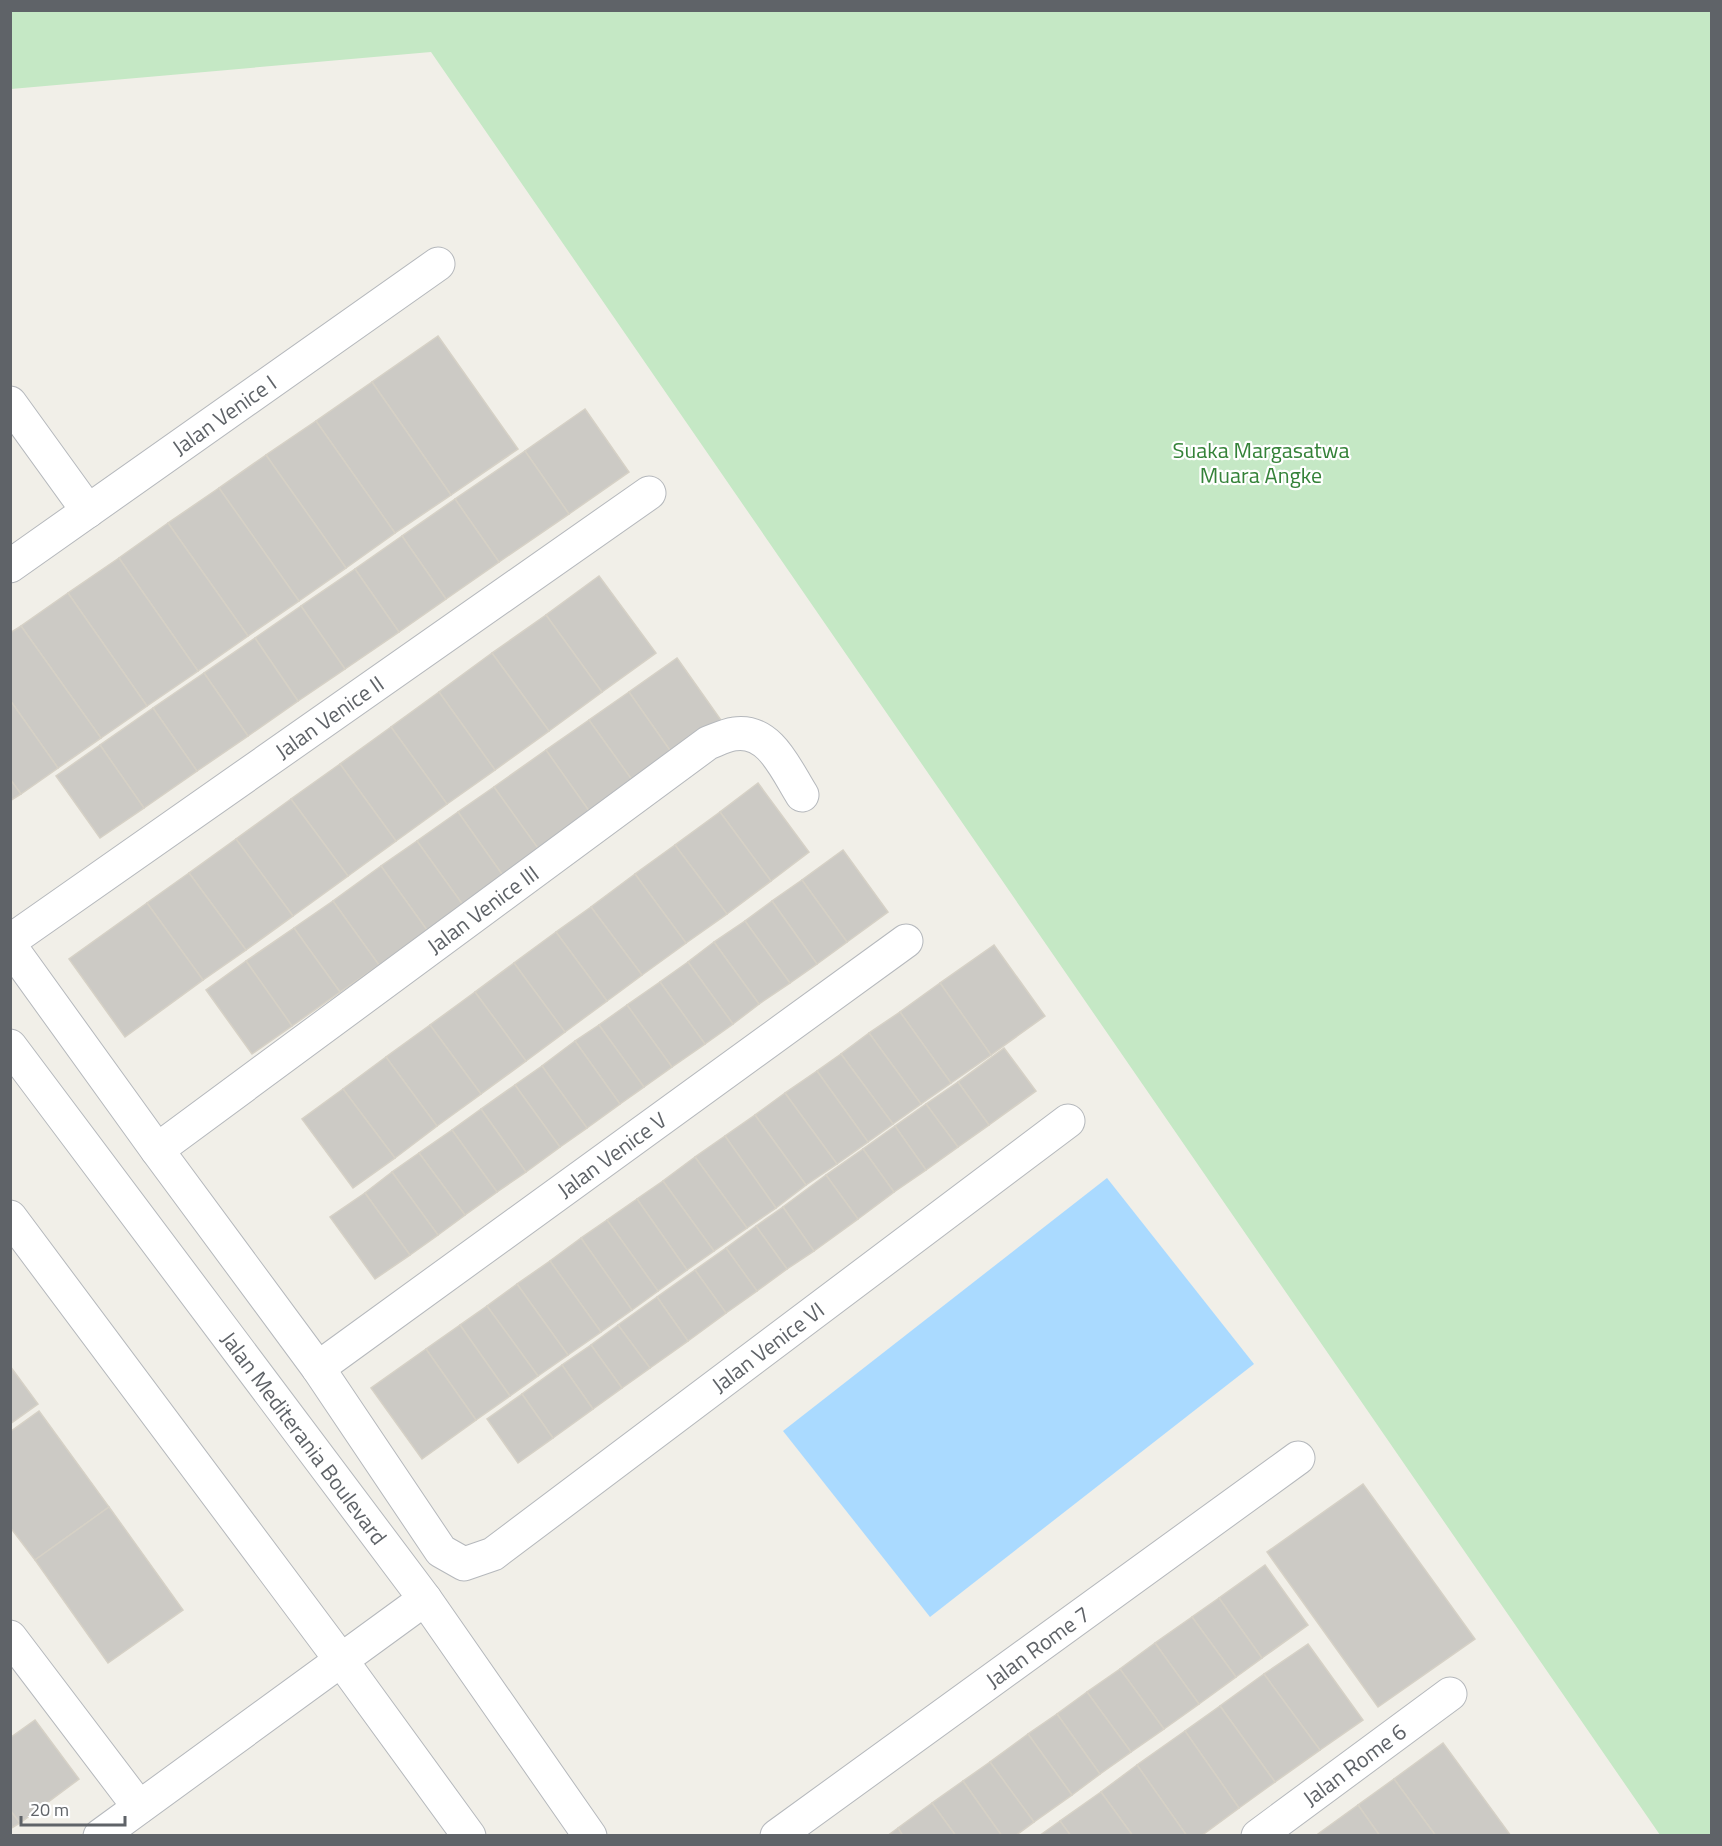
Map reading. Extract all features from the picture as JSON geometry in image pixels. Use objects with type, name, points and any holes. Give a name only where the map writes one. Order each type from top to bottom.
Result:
[{"type":"street","name":"Jalan Venice I","points":[[10,566],[438,264]]},
{"type":"street","points":[[10,403],[88,511]]},
{"type":"street","name":"Jalan Venice II","points":[[10,943],[649,493]]},
{"type":"street","name":"Jalan Venice III","points":[[158,1150],[708,743],[734,734],[753,734],[772,747],[802,795]]},
{"type":"street","name":"Jalan Venice V","points":[[318,1368],[906,941]]},
{"type":"street","points":[[10,943],[318,1368]]},
{"type":"street","name":"Jalan Mediterania Boulevard","points":[[10,1046],[425,1599],[590,1836]]},
{"type":"street","name":"Jalan Venice VI","points":[[318,1368],[441,1551],[464,1564],[493,1554],[1068,1121]]},
{"type":"street","points":[[10,1216],[341,1660],[469,1836]]},
{"type":"street","name":"Jalan Rome 7","points":[[777,1836],[1298,1458]]},
{"type":"street","points":[[100,1836],[425,1599]]},
{"type":"street","points":[[10,1637],[139,1807]]},
{"type":"street","name":"Jalan Rome 6","points":[[1258,1836],[1450,1694]]},
{"type":"green space","name":"Suaka Margasatwa Muara Angke","points":[[11,10],[1711,11],[1711,1835],[1660,1835],[431,52],[11,89]]},
{"type":"water","points":[[1107,1178],[1254,1364],[930,1617],[783,1431]]},
{"type":"building","points":[[438,336],[518,449],[451,495],[372,382]]},
{"type":"building","points":[[372,382],[451,495],[395,533],[316,421]]},
{"type":"building","points":[[585,409],[629,472],[569,514],[525,451]]},
{"type":"building","points":[[316,421],[395,533],[346,568],[266,455]]},
{"type":"building","points":[[525,451],[569,514],[499,562],[455,499]]},
{"type":"building","points":[[266,455],[346,568],[299,601],[219,488]]},
{"type":"building","points":[[219,488],[299,601],[248,636],[168,523]]},
{"type":"building","points":[[455,499],[499,562],[446,599],[402,536]]},
{"type":"building","points":[[168,523],[248,636],[198,671],[119,558]]},
{"type":"building","points":[[402,536],[446,599],[399,632],[355,569]]},
{"type":"building","points":[[119,558],[198,671],[147,706],[68,593]]},
{"type":"building","points":[[355,569],[399,632],[345,669],[301,606]]},
{"type":"building","points":[[599,576],[656,653],[602,692],[546,615]]},
{"type":"building","points":[[68,593],[147,706],[101,738],[21,626]]},
{"type":"building","points":[[301,606],[345,669],[298,701],[255,638]]},
{"type":"building","points":[[546,615],[602,692],[549,731],[492,653]]},
{"type":"building","points":[[21,626],[101,738],[58,768],[10,700],[10,633]]},
{"type":"building","points":[[255,638],[298,701],[248,736],[204,673]]},
{"type":"building","points":[[492,653],[549,731],[495,770],[439,692]]},
{"type":"building","points":[[677,658],[723,723],[674,756],[629,692]]},
{"type":"building","points":[[204,673],[248,736],[197,771],[153,708]]},
{"type":"building","points":[[439,692],[495,770],[447,804],[391,727]]},
{"type":"building","points":[[629,692],[674,756],[635,784],[589,720]]},
{"type":"building","points":[[10,700],[58,768],[21,794],[10,779]]},
{"type":"building","points":[[153,708],[197,771],[144,808],[100,745]]},
{"type":"building","points":[[589,720],[635,784],[592,815],[546,750]]},
{"type":"building","points":[[391,727],[447,804],[396,841],[340,764]]},
{"type":"building","points":[[100,745],[144,808],[100,838],[56,776]]},
{"type":"building","points":[[546,750],[592,815],[540,851],[494,787]]},
{"type":"building","points":[[340,764],[396,841],[348,876],[291,799]]},
{"type":"building","points":[[10,779],[21,794],[10,801]]},
{"type":"building","points":[[758,783],[809,852],[771,881],[720,812]]},
{"type":"building","points":[[494,787],[540,851],[504,877],[458,812]]},
{"type":"building","points":[[291,799],[348,876],[293,916],[236,839]]},
{"type":"building","points":[[458,812],[504,877],[463,905],[417,841]]},
{"type":"building","points":[[720,812],[771,881],[727,914],[675,845]]},
{"type":"building","points":[[236,839],[293,916],[246,950],[189,873]]},
{"type":"building","points":[[417,841],[463,905],[427,930],[381,866]]},
{"type":"building","points":[[675,845],[727,914],[686,943],[635,874]]},
{"type":"building","points":[[843,850],[888,912],[847,942],[802,880]]},
{"type":"building","points":[[381,866],[427,930],[379,965],[333,901]]},
{"type":"building","points":[[189,873],[246,950],[203,980],[147,903]]},
{"type":"building","points":[[635,874],[686,943],[642,975],[591,907]]},
{"type":"building","points":[[802,880],[847,942],[817,964],[772,901]]},
{"type":"building","points":[[333,901],[379,965],[340,992],[294,928]]},
{"type":"building","points":[[772,901],[817,964],[790,983],[745,921]]},
{"type":"building","points":[[147,903],[203,980],[125,1037],[69,959]]},
{"type":"building","points":[[591,907],[642,975],[607,1001],[556,932]]},
{"type":"building","points":[[745,921],[790,983],[759,1004],[714,942]]},
{"type":"building","points":[[294,928],[340,992],[292,1026],[246,961]]},
{"type":"building","points":[[556,932],[607,1001],[565,1032],[514,963]]},
{"type":"building","points":[[714,942],[759,1004],[733,1024],[688,962]]},
{"type":"building","points":[[994,945],[1045,1016],[991,1055],[940,983]]},
{"type":"building","points":[[246,961],[292,1026],[252,1054],[206,990]]},
{"type":"building","points":[[688,962],[733,1024],[705,1044],[660,982]]},
{"type":"building","points":[[514,963],[565,1032],[526,1061],[475,992]]},
{"type":"building","points":[[660,982],[705,1044],[672,1067],[627,1005]]},
{"type":"building","points":[[940,983],[991,1055],[951,1083],[900,1012]]},
{"type":"building","points":[[475,992],[526,1061],[481,1094],[430,1025]]},
{"type":"building","points":[[627,1005],[672,1067],[644,1087],[599,1025]]},
{"type":"building","points":[[900,1012],[951,1083],[921,1104],[869,1033]]},
{"type":"building","points":[[430,1025],[481,1094],[437,1126],[386,1057]]},
{"type":"building","points":[[599,1025],[644,1087],[620,1104],[575,1041]]},
{"type":"building","points":[[869,1033],[921,1104],[893,1124],[841,1054]]},
{"type":"building","points":[[575,1041],[620,1104],[587,1128],[542,1066]]},
{"type":"building","points":[[1004,1048],[1036,1091],[989,1125],[958,1082]]},
{"type":"building","points":[[841,1054],[893,1124],[868,1142],[817,1071]]},
{"type":"building","points":[[386,1057],[437,1126],[395,1158],[343,1089]]},
{"type":"building","points":[[542,1066],[587,1128],[560,1147],[515,1085]]},
{"type":"building","points":[[817,1071],[868,1142],[837,1164],[785,1093]]},
{"type":"building","points":[[958,1082],[989,1125],[958,1147],[926,1104]]},
{"type":"building","points":[[515,1085],[560,1147],[526,1172],[481,1109]]},
{"type":"building","points":[[343,1089],[395,1158],[353,1188],[302,1119]]},
{"type":"building","points":[[785,1093],[837,1164],[806,1185],[755,1115]]},
{"type":"building","points":[[926,1104],[958,1147],[926,1170],[895,1126]]},
{"type":"building","points":[[481,1109],[526,1172],[497,1192],[452,1130]]},
{"type":"building","points":[[755,1115],[806,1185],[776,1208],[725,1136]]},
{"type":"building","points":[[895,1126],[926,1170],[894,1192],[863,1149]]},
{"type":"building","points":[[452,1130],[497,1192],[465,1215],[419,1153]]},
{"type":"building","points":[[725,1136],[776,1208],[747,1228],[695,1157]]},
{"type":"building","points":[[863,1149],[894,1192],[858,1219],[826,1175]]},
{"type":"building","points":[[419,1153],[465,1215],[438,1235],[392,1172]]},
{"type":"building","points":[[695,1157],[747,1228],[714,1251],[663,1181]]},
{"type":"building","points":[[392,1172],[438,1235],[410,1255],[365,1193]]},
{"type":"building","points":[[826,1175],[858,1219],[814,1251],[783,1207]]},
{"type":"building","points":[[663,1181],[714,1251],[687,1270],[637,1199]]},
{"type":"building","points":[[365,1193],[410,1255],[375,1279],[330,1217]]},
{"type":"building","points":[[637,1199],[687,1270],[658,1291],[607,1220]]},
{"type":"building","points":[[783,1207],[814,1251],[787,1269],[756,1226]]},
{"type":"building","points":[[607,1220],[658,1291],[632,1310],[581,1238]]},
{"type":"building","points":[[756,1226],[787,1269],[757,1291],[726,1248]]},
{"type":"building","points":[[581,1238],[632,1310],[601,1332],[550,1261]]},
{"type":"building","points":[[726,1248],[757,1291],[726,1313],[695,1270]]},
{"type":"building","points":[[550,1261],[601,1332],[568,1355],[517,1284]]},
{"type":"building","points":[[695,1270],[726,1313],[688,1341],[657,1297]]},
{"type":"building","points":[[517,1284],[568,1355],[538,1376],[487,1306]]},
{"type":"building","points":[[657,1297],[688,1341],[650,1368],[618,1325]]},
{"type":"building","points":[[487,1306],[538,1376],[510,1396],[460,1325]]},
{"type":"building","points":[[460,1325],[510,1396],[476,1420],[426,1349]]},
{"type":"building","points":[[618,1325],[650,1368],[622,1388],[591,1345]]},
{"type":"building","points":[[591,1345],[622,1388],[593,1409],[562,1365]]},
{"type":"building","points":[[426,1349],[476,1420],[422,1459],[371,1388]]},
{"type":"building","points":[[562,1365],[593,1409],[553,1438],[522,1394]]},
{"type":"building","points":[[10,1366],[38,1404],[10,1424]]},
{"type":"building","points":[[522,1394],[553,1438],[518,1463],[487,1419]]},
{"type":"building","points":[[39,1411],[109,1507],[35,1560],[10,1527],[10,1432]]},
{"type":"building","points":[[1363,1484],[1475,1639],[1378,1707],[1267,1552]]},
{"type":"building","points":[[109,1507],[183,1610],[108,1663],[35,1560]]},
{"type":"building","points":[[1265,1565],[1308,1625],[1262,1658],[1219,1598]]},
{"type":"building","points":[[1219,1598],[1262,1658],[1236,1677],[1192,1617]]},
{"type":"building","points":[[1192,1617],[1236,1677],[1199,1704],[1155,1643]]},
{"type":"building","points":[[1155,1643],[1199,1704],[1164,1729],[1120,1669]]},
{"type":"building","points":[[1308,1644],[1363,1720],[1320,1750],[1264,1674]]},
{"type":"building","points":[[1120,1669],[1164,1729],[1131,1752],[1087,1692]]},
{"type":"building","points":[[1264,1674],[1320,1750],[1275,1782],[1220,1706]]},
{"type":"building","points":[[1087,1692],[1131,1752],[1100,1774],[1057,1714]]},
{"type":"building","points":[[1220,1706],[1275,1782],[1239,1808],[1185,1731]]},
{"type":"building","points":[[1057,1714],[1100,1774],[1072,1795],[1028,1734]]},
{"type":"building","points":[[35,1720],[79,1779],[20,1823],[10,1810],[10,1738]]},
{"type":"building","points":[[1185,1731],[1239,1808],[1201,1836],[1187,1836],[1137,1765]]},
{"type":"building","points":[[1028,1734],[1072,1795],[1034,1822],[990,1762]]},
{"type":"building","points":[[1443,1743],[1511,1836],[1436,1836],[1394,1779]]},
{"type":"building","points":[[990,1762],[1034,1822],[1015,1836],[1002,1836],[963,1781]]},
{"type":"building","points":[[1137,1765],[1187,1836],[1133,1836],[1101,1792]]},
{"type":"building","points":[[1394,1779],[1436,1836],[1380,1836],[1358,1805]]},
{"type":"building","points":[[963,1781],[1002,1836],[956,1836],[932,1803]]},
{"type":"building","points":[[1101,1792],[1133,1836],[1071,1836],[1060,1821]]},
{"type":"building","points":[[932,1803],[956,1836],[903,1836],[898,1828]]},
{"type":"building","points":[[1358,1805],[1380,1836],[1319,1836],[1318,1834]]},
{"type":"building","points":[[10,1810],[20,1823],[10,1829]]},
{"type":"building","points":[[1060,1821],[1071,1836],[1039,1836]]},
{"type":"building","points":[[898,1828],[903,1836],[887,1836]]}]
